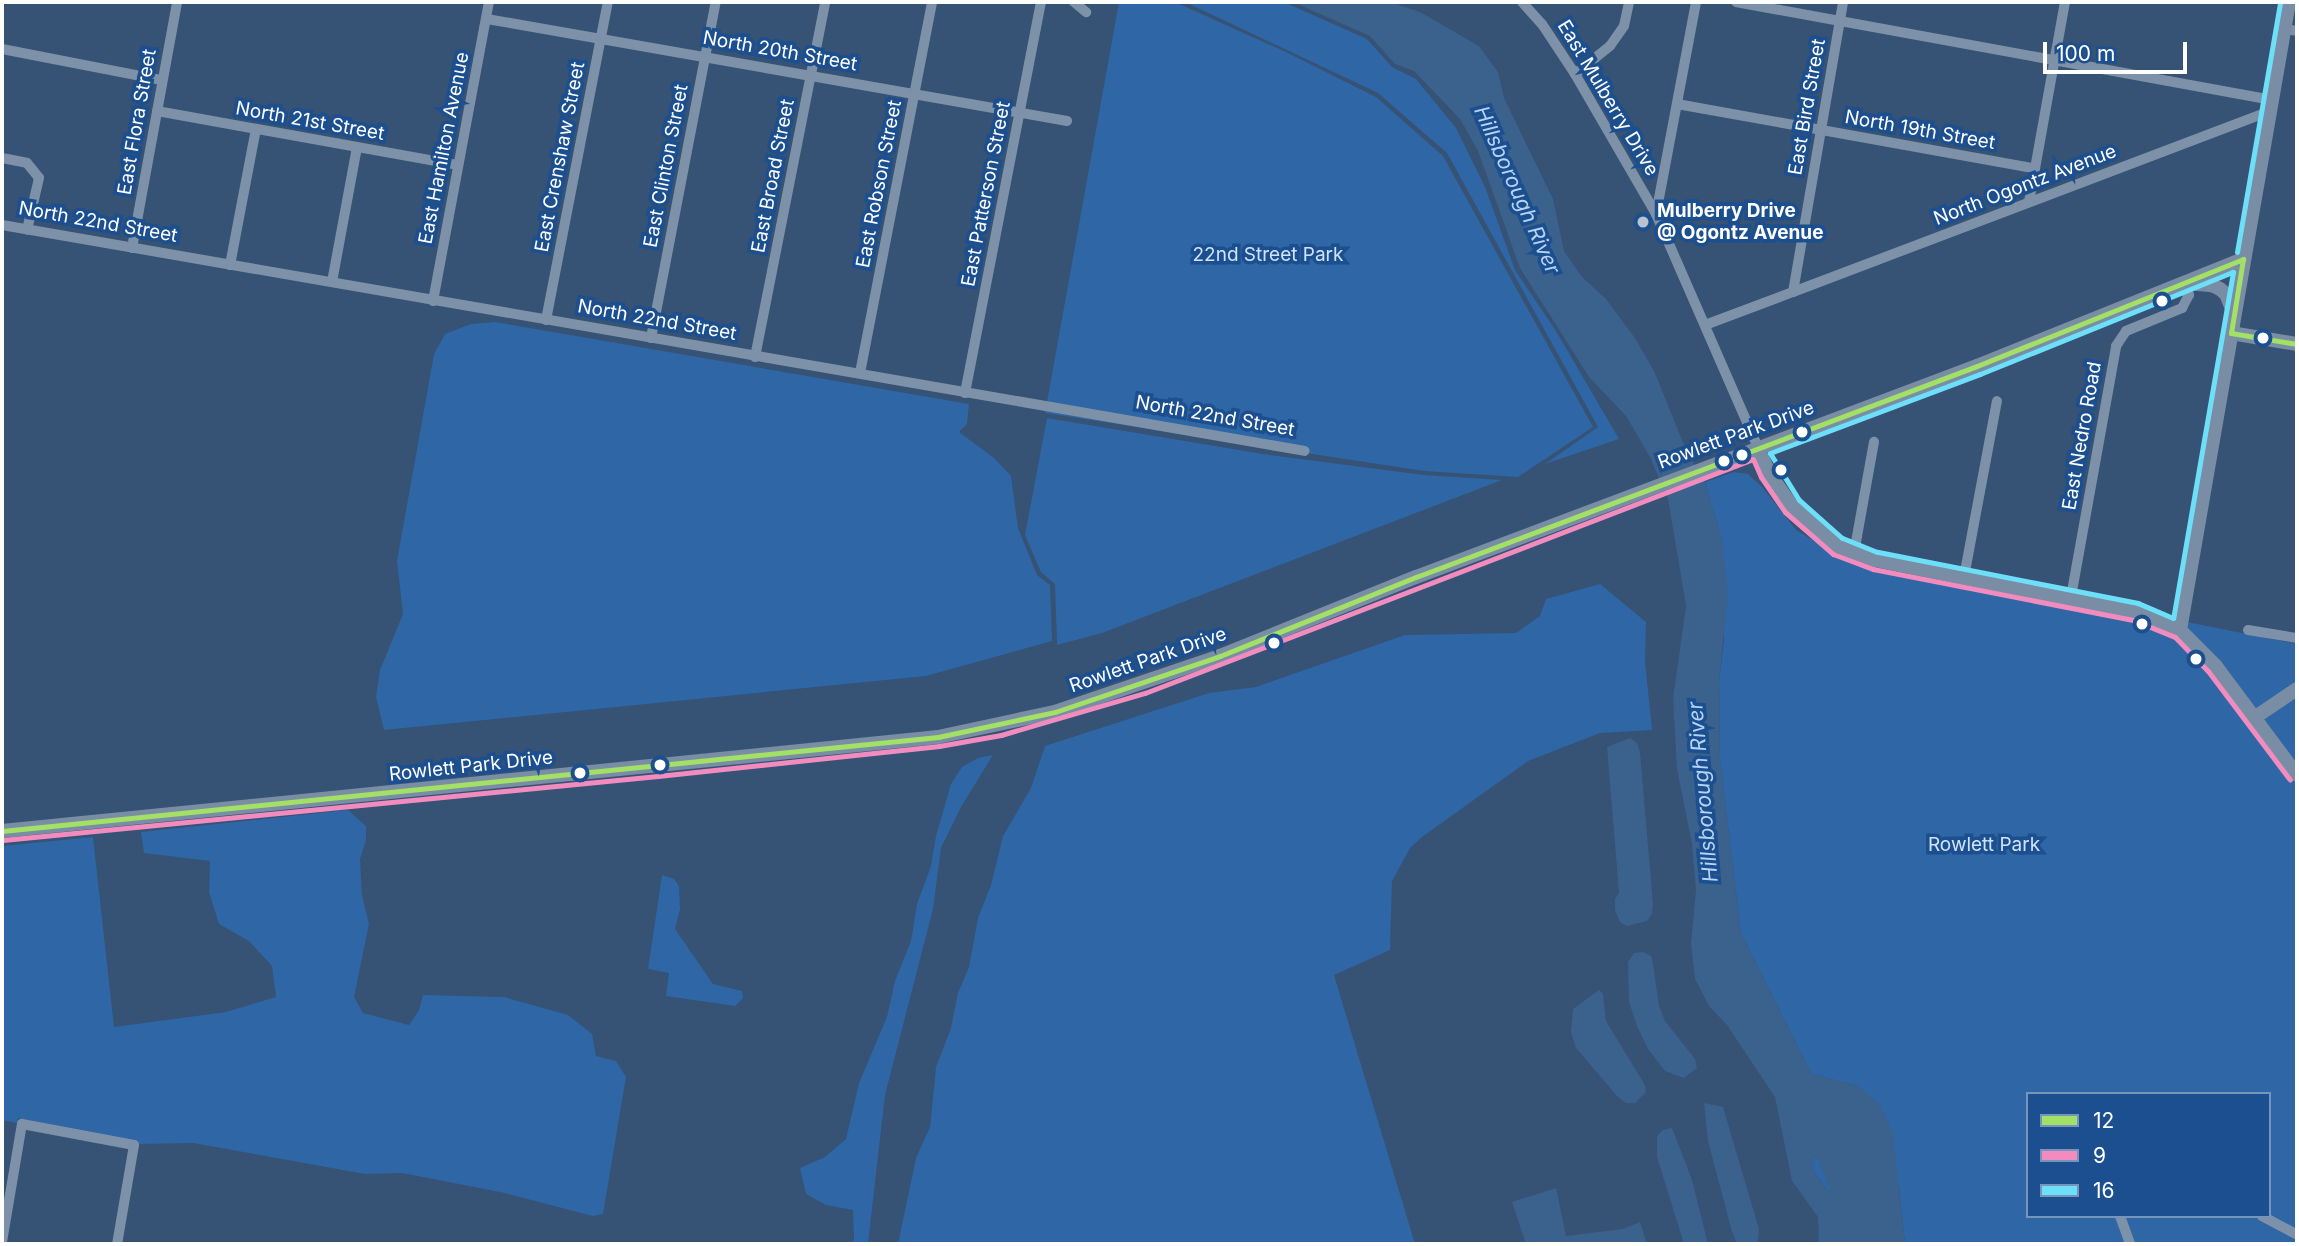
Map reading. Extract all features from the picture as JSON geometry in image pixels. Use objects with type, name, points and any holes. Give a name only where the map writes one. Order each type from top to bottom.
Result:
[{"type":"street","name":"East Flora Street","points":[[132,248],[177,2]]},
{"type":"street","name":"East Hamilton Avenue","points":[[433,301],[489,2]]},
{"type":"street","name":"East Crenshaw Street","points":[[546,320],[608,2]]},
{"type":"street","name":"East Clinton Street","points":[[651,338],[716,2]]},
{"type":"street","name":"East Broad Street","points":[[755,357],[825,2]]},
{"type":"street","name":"East Robson Street","points":[[860,373],[932,2]]},
{"type":"street","name":"East Patterson Street","points":[[965,393],[1041,2]]},
{"type":"street","points":[[1074,2],[1086,12]]},
{"type":"street","name":"East Mulberry Drive","points":[[1522,2],[1542,24],[1575,74],[1657,214],[1758,448]]},
{"type":"street","points":[[1575,74],[1610,46],[1624,26],[1629,2]]},
{"type":"street","points":[[1657,214],[1696,2]]},
{"type":"street","points":[[1736,2],[2271,105]]},
{"type":"street","name":"East Bird Street","points":[[1793,292],[1843,2]]},
{"type":"street","points":[[2029,202],[2065,2]]},
{"type":"street","points":[[2180,630],[2271,105],[2291,30],[2290,2]]},
{"type":"street","name":"North 20th Street","points":[[486,19],[1067,121]]},
{"type":"street","points":[[2,48],[162,80]]},
{"type":"street","name":"North 19th Street","points":[[1677,104],[2034,168]]},
{"type":"street","name":"North Ogontz Avenue","points":[[1793,292],[2029,202],[2271,105]]},
{"type":"street","name":"North 21st Street","points":[[157,111],[458,165]]},
{"type":"street","points":[[230,265],[256,129]]},
{"type":"street","points":[[332,282],[357,147]]},
{"type":"street","points":[[2,158],[27,163],[39,178],[27,230]]},
{"type":"street","name":"North 22nd Street","points":[[2,225],[1305,451]]},
{"type":"street","name":"Rowlett Park Drive","points":[[2,831],[657,768],[938,737],[1055,712],[1142,685],[1650,488],[1977,366],[2243,259]]},
{"type":"street","points":[[2179,284],[2199,283],[2220,289],[2230,302],[2234,314]]},
{"type":"street","name":"East Nedro Road","points":[[2071,597],[2116,346],[2126,331],[2182,308],[2189,295],[2179,284]]},
{"type":"street","points":[[1705,325],[1793,292]]},
{"type":"street","points":[[2231,333],[2297,344]]},
{"type":"street","points":[[1964,577],[1997,401]]},
{"type":"street","points":[[1854,553],[1874,442]]},
{"type":"street","points":[[1758,448],[1769,473],[1792,506],[1838,546],[1854,553],[2136,612],[2180,630],[2215,664],[2297,775]]},
{"type":"street","points":[[2248,630],[2297,638]]},
{"type":"street","points":[[2254,718],[2297,689]]},
{"type":"street","points":[[2,1242],[22,1124],[134,1145],[117,1244]]},
{"type":"street","points":[[2121,1218],[2130,1244]]},
{"type":"street","points":[[2266,1218],[2297,1235]]},
{"type":"green space","name":"22nd Street Park","points":[[1119,2],[1175,2],[1286,52],[1376,97],[1443,156],[1593,427],[1518,477],[1424,471],[1045,413]]},
{"type":"green space","points":[[1185,2],[1288,4],[1367,39],[1392,67],[1416,79],[1456,128],[1485,187],[1515,270],[1556,331],[1619,439],[1545,464],[1598,427],[1447,153],[1378,93]]},
{"type":"green space","points":[[495,322],[969,404],[967,424],[959,432],[994,458],[1011,476],[1018,528],[1037,575],[1050,585],[1052,641],[926,676],[384,730],[376,697],[380,670],[403,614],[397,561],[434,354],[445,334],[471,324]]},
{"type":"green space","points":[[1047,418],[1263,454],[1424,475],[1502,480],[1102,633],[1057,645],[1055,584],[1041,572],[1025,535]]},
{"type":"green space","name":"Rowlett Park","points":[[1734,472],[1748,474],[1762,487],[1796,530],[1856,566],[2136,616],[2177,635],[2218,675],[2253,727],[2297,694],[2297,1244],[1905,1244],[1899,1187],[1858,1086],[1811,1074],[1741,934],[1720,761],[1719,680],[1724,641],[1722,541],[1705,482]]},
{"type":"green space","points":[[1600,584],[1646,622],[1645,661],[1652,730],[1600,733],[1528,761],[1422,837],[1410,848],[1392,881],[1390,950],[1334,975],[1415,1244],[898,1244],[916,1158],[930,1127],[936,1067],[951,1028],[958,993],[969,967],[978,918],[991,885],[1003,836],[1031,788],[1045,746],[1209,693],[1256,687],[1405,635],[1516,633],[1540,616],[1546,599]]},
{"type":"green space","points":[[2187,622],[2297,644],[2297,682],[2255,710],[2187,629]]},
{"type":"green space","points":[[993,755],[961,807],[941,848],[933,909],[885,1095],[868,1244],[851,1244],[854,1239],[853,1210],[826,1205],[806,1194],[800,1168],[825,1157],[846,1139],[859,1083],[887,1017],[895,981],[911,941],[917,904],[931,866],[936,836],[951,784],[962,767],[978,758]]},
{"type":"green space","points":[[348,810],[366,826],[366,840],[360,859],[362,896],[369,924],[354,997],[363,1013],[409,1025],[419,1010],[423,995],[504,997],[568,1015],[592,1034],[596,1056],[616,1061],[626,1077],[603,1214],[593,1216],[500,1192],[402,1173],[365,1174],[193,1143],[140,1144],[18,1118],[17,1123],[2,1120],[2,846],[93,837],[114,1027],[226,1012],[276,997],[272,966],[249,941],[219,924],[209,892],[210,861],[144,853],[141,832]]},
{"type":"green space","points":[[662,875],[674,879],[679,886],[680,909],[675,929],[713,984],[742,991],[743,998],[735,1006],[666,996],[669,973],[648,969]]},
{"type":"green space","points":[[1812,1157],[1827,1159],[1837,1174],[1836,1191],[1827,1190],[1814,1172]]},
{"type":"water","points":[[1293,2],[1390,2],[1420,12],[1479,46],[1498,72],[1504,98],[1553,199],[1564,251],[1582,277],[1606,299],[1635,338],[1655,373],[1686,450],[1705,482],[1722,541],[1728,595],[1719,680],[1720,761],[1741,934],[1811,1074],[1858,1086],[1880,1104],[1893,1134],[1905,1244],[1819,1244],[1818,1217],[1792,1181],[1775,1097],[1727,1025],[1709,1006],[1695,979],[1691,943],[1696,890],[1692,844],[1677,769],[1673,699],[1686,606],[1668,499],[1650,457],[1626,416],[1589,377],[1520,268],[1478,151],[1460,119],[1414,71],[1395,64],[1370,36]],"holes":[[[1813,1157],[1827,1159],[1837,1174],[1836,1191],[1827,1190],[1814,1172]]]},
{"type":"water","points":[[1630,738],[1637,743],[1640,752],[1653,904],[1652,914],[1647,921],[1627,926],[1620,922],[1615,910],[1615,899],[1619,893],[1607,747]]},
{"type":"water","points":[[1643,952],[1651,956],[1659,1006],[1665,1021],[1695,1059],[1697,1068],[1684,1078],[1665,1071],[1648,1049],[1629,1002],[1628,962],[1634,953]]},
{"type":"water","points":[[1599,990],[1603,994],[1606,1021],[1645,1085],[1646,1092],[1635,1103],[1626,1103],[1617,1096],[1576,1048],[1571,1032],[1573,1009]]},
{"type":"water","points":[[1704,1103],[1723,1107],[1759,1229],[1758,1241],[1755,1244],[1737,1244],[1732,1232],[1708,1141]]},
{"type":"water","points":[[1672,1128],[1692,1180],[1708,1244],[1684,1244],[1657,1157],[1657,1136],[1663,1130]]},
{"type":"water","points":[[1556,1188],[1566,1236],[1623,1229],[1640,1222],[1647,1244],[1526,1244],[1512,1202]]},
{"type":"waterway","name":"Hillsborough River","points":[[1818,1138],[1864,1244]]},
{"type":"transit line","name":"16","points":[[2237,252],[2280,2]]},
{"type":"transit line","name":"12","points":[[2243,259],[2231,333],[2297,344]]},
{"type":"transit line","name":"12","points":[[2,831],[938,737],[1055,712],[1220,656],[1416,577],[1977,366],[2243,259]]},
{"type":"transit line","name":"16","points":[[2233,272],[2173,618],[2138,603],[1877,552],[1842,538],[1799,500],[1770,453],[1980,374],[2233,272]]},
{"type":"transit line","name":"9","points":[[3,840],[658,776],[939,746],[1001,735],[1145,693],[1753,459],[1761,477],[1785,512],[1833,554],[1873,569],[2133,620],[2175,637],[2208,671],[2290,780]]},
{"type":"place","name":"Mulberry Drive @ Ogontz Avenue","points":[[1643,222]]}]
